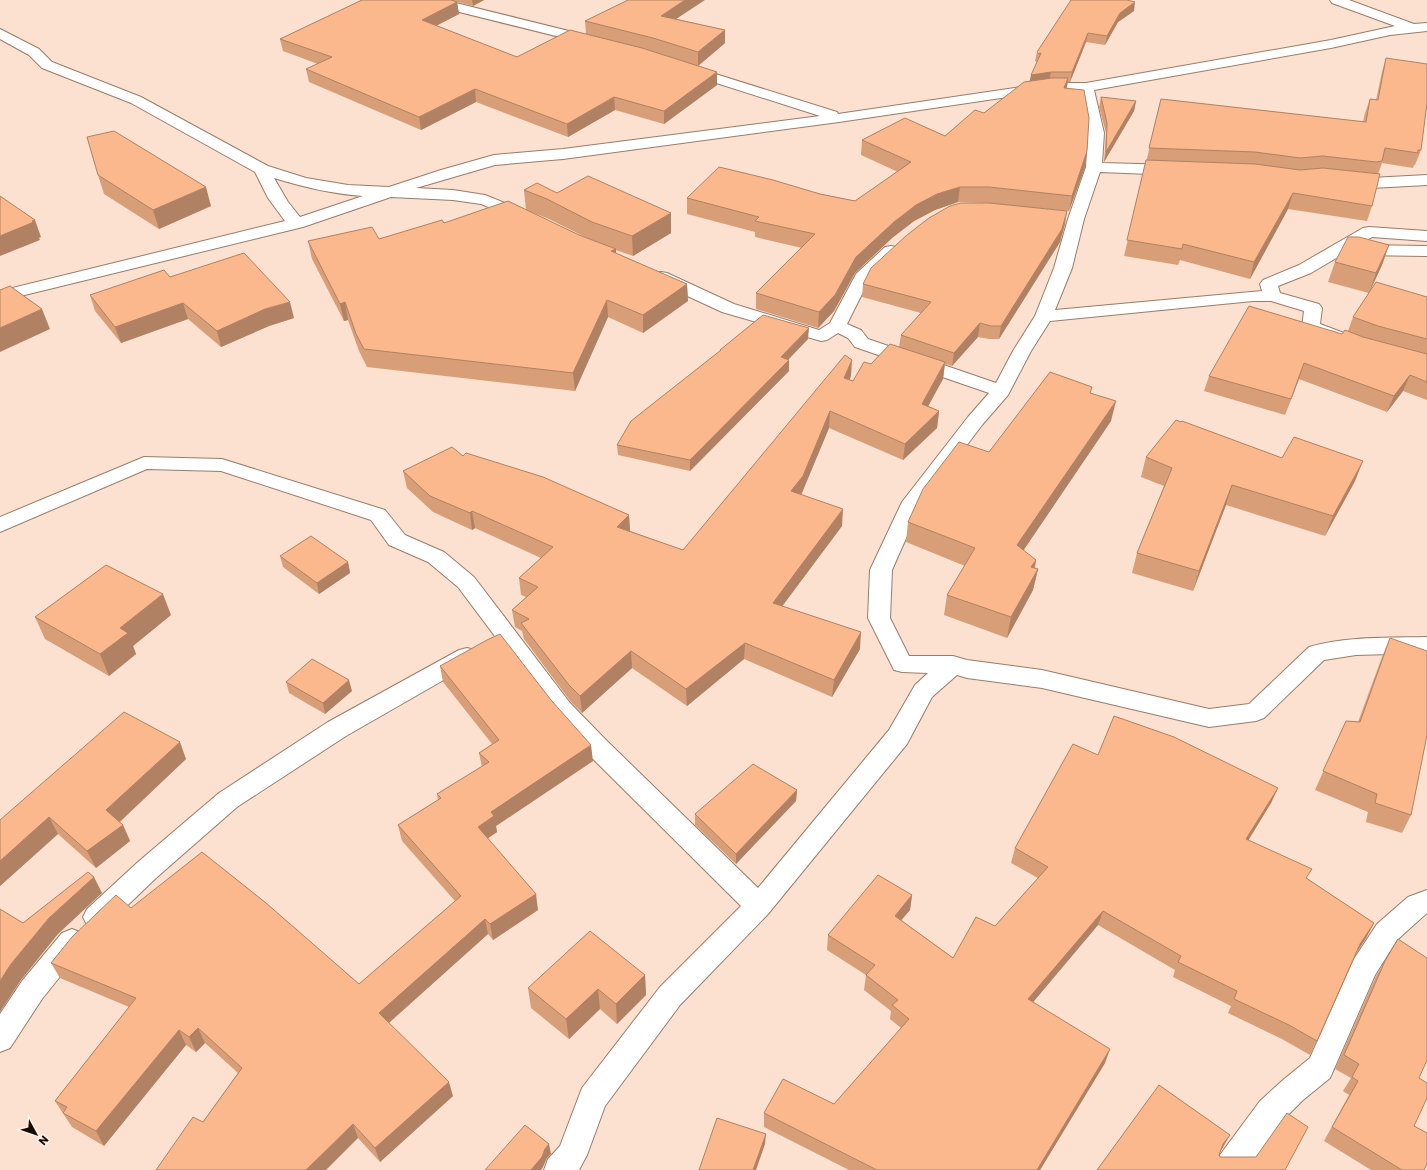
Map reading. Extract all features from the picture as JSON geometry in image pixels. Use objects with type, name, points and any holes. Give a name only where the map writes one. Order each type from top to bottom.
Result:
[{"type":"street","points":[[428,0],[604,44]]},
{"type":"street","points":[[1322,0],[1362,9]]},
{"type":"street","points":[[1337,0],[1420,27]]},
{"type":"street","points":[[0,296],[297,223],[447,173],[494,160],[562,154],[839,118],[1049,87],[1086,86],[1331,44],[1367,35],[1420,27]]},
{"type":"street","points":[[0,33],[34,52],[47,65],[136,100],[262,169],[303,182],[348,190],[453,195],[485,200],[542,224]]},
{"type":"street","points":[[678,66],[839,118]]},
{"type":"street","points":[[1086,86],[1096,133],[1094,167],[1068,218],[1063,268],[1044,316],[1022,351],[1001,391],[974,421],[909,507],[881,570],[879,618],[902,664],[953,665],[968,669],[1042,679],[1209,718],[1256,712],[1317,653],[1356,647],[1427,645]]},
{"type":"street","points":[[1094,167],[1188,170]]},
{"type":"street","points":[[262,169],[276,199],[286,213],[297,223]]},
{"type":"street","points":[[1333,178],[1371,183],[1427,180]]},
{"type":"street","points":[[1272,296],[1269,284],[1305,269],[1369,232],[1427,236]]},
{"type":"street","points":[[645,269],[728,308],[821,336],[836,326],[862,278],[905,238]]},
{"type":"street","points":[[1339,250],[1427,251]]},
{"type":"street","points":[[1044,316],[1253,296],[1272,296],[1313,308],[1311,327],[1352,342]]},
{"type":"street","points":[[836,326],[855,334],[862,343],[1001,391]]},
{"type":"street","points":[[0,525],[144,463],[222,465],[378,515],[397,540],[436,557],[466,582],[562,709],[597,747],[759,906]]},
{"type":"street","points":[[0,1039],[32,990],[69,943],[147,870],[228,800],[337,729],[505,635]]},
{"type":"street","points":[[559,1170],[572,1155],[593,1098],[670,996],[759,906],[898,737],[923,691],[953,665]]},
{"type":"street","points":[[1228,1170],[1271,1111],[1293,1090],[1320,1068],[1364,968],[1387,932],[1417,905],[1427,901]]},
{"type":"building","points":[[362,0],[451,0],[457,2],[422,20],[517,57],[570,30],[642,48],[717,72],[664,111],[614,97],[567,124],[475,89],[419,117],[306,69],[332,57],[280,39]]},
{"type":"building","points":[[628,0],[685,0],[661,16],[725,30],[698,52],[653,38],[585,21]]},
{"type":"building","points":[[1071,0],[1127,0],[1135,2],[1120,13],[1107,36],[1088,33],[1072,72],[1051,72],[1031,75],[1041,53],[1039,54],[1037,52]]},
{"type":"building","points":[[1386,58],[1427,64],[1427,103],[1421,150],[1418,150],[1418,153],[1385,148],[1382,161],[1376,162],[1323,156],[1300,158],[1255,152],[1149,148],[1161,99],[1366,122],[1370,99],[1378,100]]},
{"type":"building","points":[[1052,78],[1068,78],[1064,88],[1084,90],[1089,118],[1087,151],[1072,196],[989,187],[960,187],[937,194],[916,205],[894,222],[856,257],[835,295],[819,312],[756,293],[815,234],[755,221],[759,217],[687,198],[719,167],[773,180],[820,194],[855,201],[911,162],[862,140],[905,118],[945,136],[975,110],[984,113],[1024,82]]},
{"type":"building","points":[[1101,97],[1136,101],[1106,152],[1107,123]]},
{"type":"building","points":[[114,131],[206,187],[153,210],[98,175],[87,137]]},
{"type":"building","points":[[1146,160],[1255,164],[1300,170],[1323,168],[1380,174],[1372,206],[1293,193],[1254,262],[1183,244],[1182,249],[1127,240]]},
{"type":"building","points":[[588,176],[671,213],[632,236],[592,222],[547,199],[524,190],[537,183],[557,193]]},
{"type":"building","points":[[0,196],[35,220],[32,221],[34,222],[0,236]]},
{"type":"building","points":[[508,201],[579,235],[616,249],[611,251],[687,284],[643,315],[607,300],[573,373],[364,349],[356,334],[345,302],[340,304],[308,241],[372,227],[379,239],[442,220],[444,223]]},
{"type":"building","points":[[961,203],[989,203],[1067,211],[1062,229],[1001,326],[991,326],[980,323],[954,353],[901,335],[931,302],[863,284],[871,268],[907,235],[929,218],[950,206]]},
{"type":"building","points":[[1348,237],[1359,237],[1389,245],[1376,273],[1335,262]]},
{"type":"building","points":[[244,253],[290,302],[265,309],[217,331],[183,303],[115,327],[90,295],[164,270],[170,277]]},
{"type":"building","points":[[1376,282],[1427,297],[1427,339],[1378,326],[1353,317]]},
{"type":"building","points":[[10,286],[42,309],[0,328],[0,290]]},
{"type":"building","points":[[1249,306],[1342,334],[1345,330],[1363,337],[1427,354],[1427,382],[1410,375],[1394,396],[1304,363],[1291,399],[1209,376]]},
{"type":"building","points":[[763,315],[809,328],[781,357],[789,360],[690,460],[617,445],[631,421]]},
{"type":"building","points":[[890,344],[945,362],[922,404],[939,411],[905,444],[830,411],[803,476],[791,491],[843,509],[773,603],[861,632],[834,680],[745,643],[686,689],[631,651],[580,696],[569,685],[521,623],[529,619],[512,610],[538,587],[519,578],[553,547],[472,511],[470,513],[430,496],[403,471],[452,447],[463,456],[466,453],[543,477],[629,515],[617,527],[683,550],[845,355],[852,360],[844,378],[853,381],[864,362],[871,364]]},
{"type":"building","points":[[1050,372],[1092,387],[1090,393],[1116,401],[1017,545],[1036,560],[1031,567],[1038,569],[1011,617],[947,595],[975,548],[908,522],[923,489],[959,442],[989,452]]},
{"type":"building","points":[[1176,420],[1282,458],[1294,437],[1363,461],[1333,516],[1232,485],[1199,571],[1137,553],[1172,468],[1146,457]]},
{"type":"building","points":[[311,536],[348,562],[317,583],[280,556]]},
{"type":"building","points":[[106,565],[163,594],[120,628],[128,633],[100,654],[35,617]]},
{"type":"building","points":[[500,634],[551,700],[591,745],[491,812],[494,816],[478,827],[536,894],[490,924],[485,919],[379,1013],[449,1082],[375,1148],[353,1124],[306,1170],[156,1170],[193,1117],[203,1122],[242,1068],[198,1028],[189,1037],[179,1030],[96,1131],[63,1113],[67,1107],[55,1101],[136,998],[51,963],[72,937],[116,895],[131,908],[202,852],[266,903],[359,984],[461,896],[398,825],[441,798],[437,794],[489,762],[479,753],[499,740],[440,666]]},
{"type":"building","points":[[1390,638],[1427,651],[1427,735],[1411,815],[1375,803],[1377,794],[1323,771],[1346,721],[1360,722]]},
{"type":"building","points":[[312,659],[349,680],[323,703],[286,682]]},
{"type":"building","points":[[124,712],[180,742],[106,810],[123,825],[87,851],[49,817],[0,861],[0,820]]},
{"type":"building","points":[[1114,716],[1174,737],[1278,788],[1246,839],[1312,869],[1306,878],[1374,923],[1360,944],[1317,1041],[1289,1025],[1234,999],[1237,991],[1178,962],[1181,956],[1103,911],[1028,999],[1110,1049],[1037,1170],[877,1170],[764,1113],[783,1079],[834,1104],[909,1019],[892,1005],[898,1000],[866,975],[875,965],[828,935],[878,875],[912,895],[895,916],[953,958],[976,917],[995,926],[1048,867],[1015,848],[1073,744],[1098,755]]},
{"type":"building","points":[[753,764],[797,790],[736,854],[695,814]]},
{"type":"building","points":[[88,872],[94,877],[49,918],[11,964],[0,981],[0,909],[23,923]]},
{"type":"building","points":[[590,931],[645,975],[616,1004],[598,989],[566,1019],[528,988]]},
{"type":"building","points":[[1398,939],[1427,958],[1427,1060],[1419,1078],[1427,1083],[1427,1098],[1414,1126],[1427,1133],[1427,1164],[1424,1170],[1402,1170],[1332,1127],[1358,1081],[1352,1077],[1359,1064],[1344,1055],[1385,961]]},
{"type":"building","points":[[1159,1085],[1230,1135],[1223,1144],[1219,1155],[1220,1157],[1256,1157],[1287,1113],[1308,1127],[1285,1170],[1097,1170]]},
{"type":"building","points":[[717,1118],[766,1134],[753,1170],[699,1170]]},
{"type":"building","points":[[525,1125],[549,1144],[542,1157],[531,1170],[485,1170]]}]
